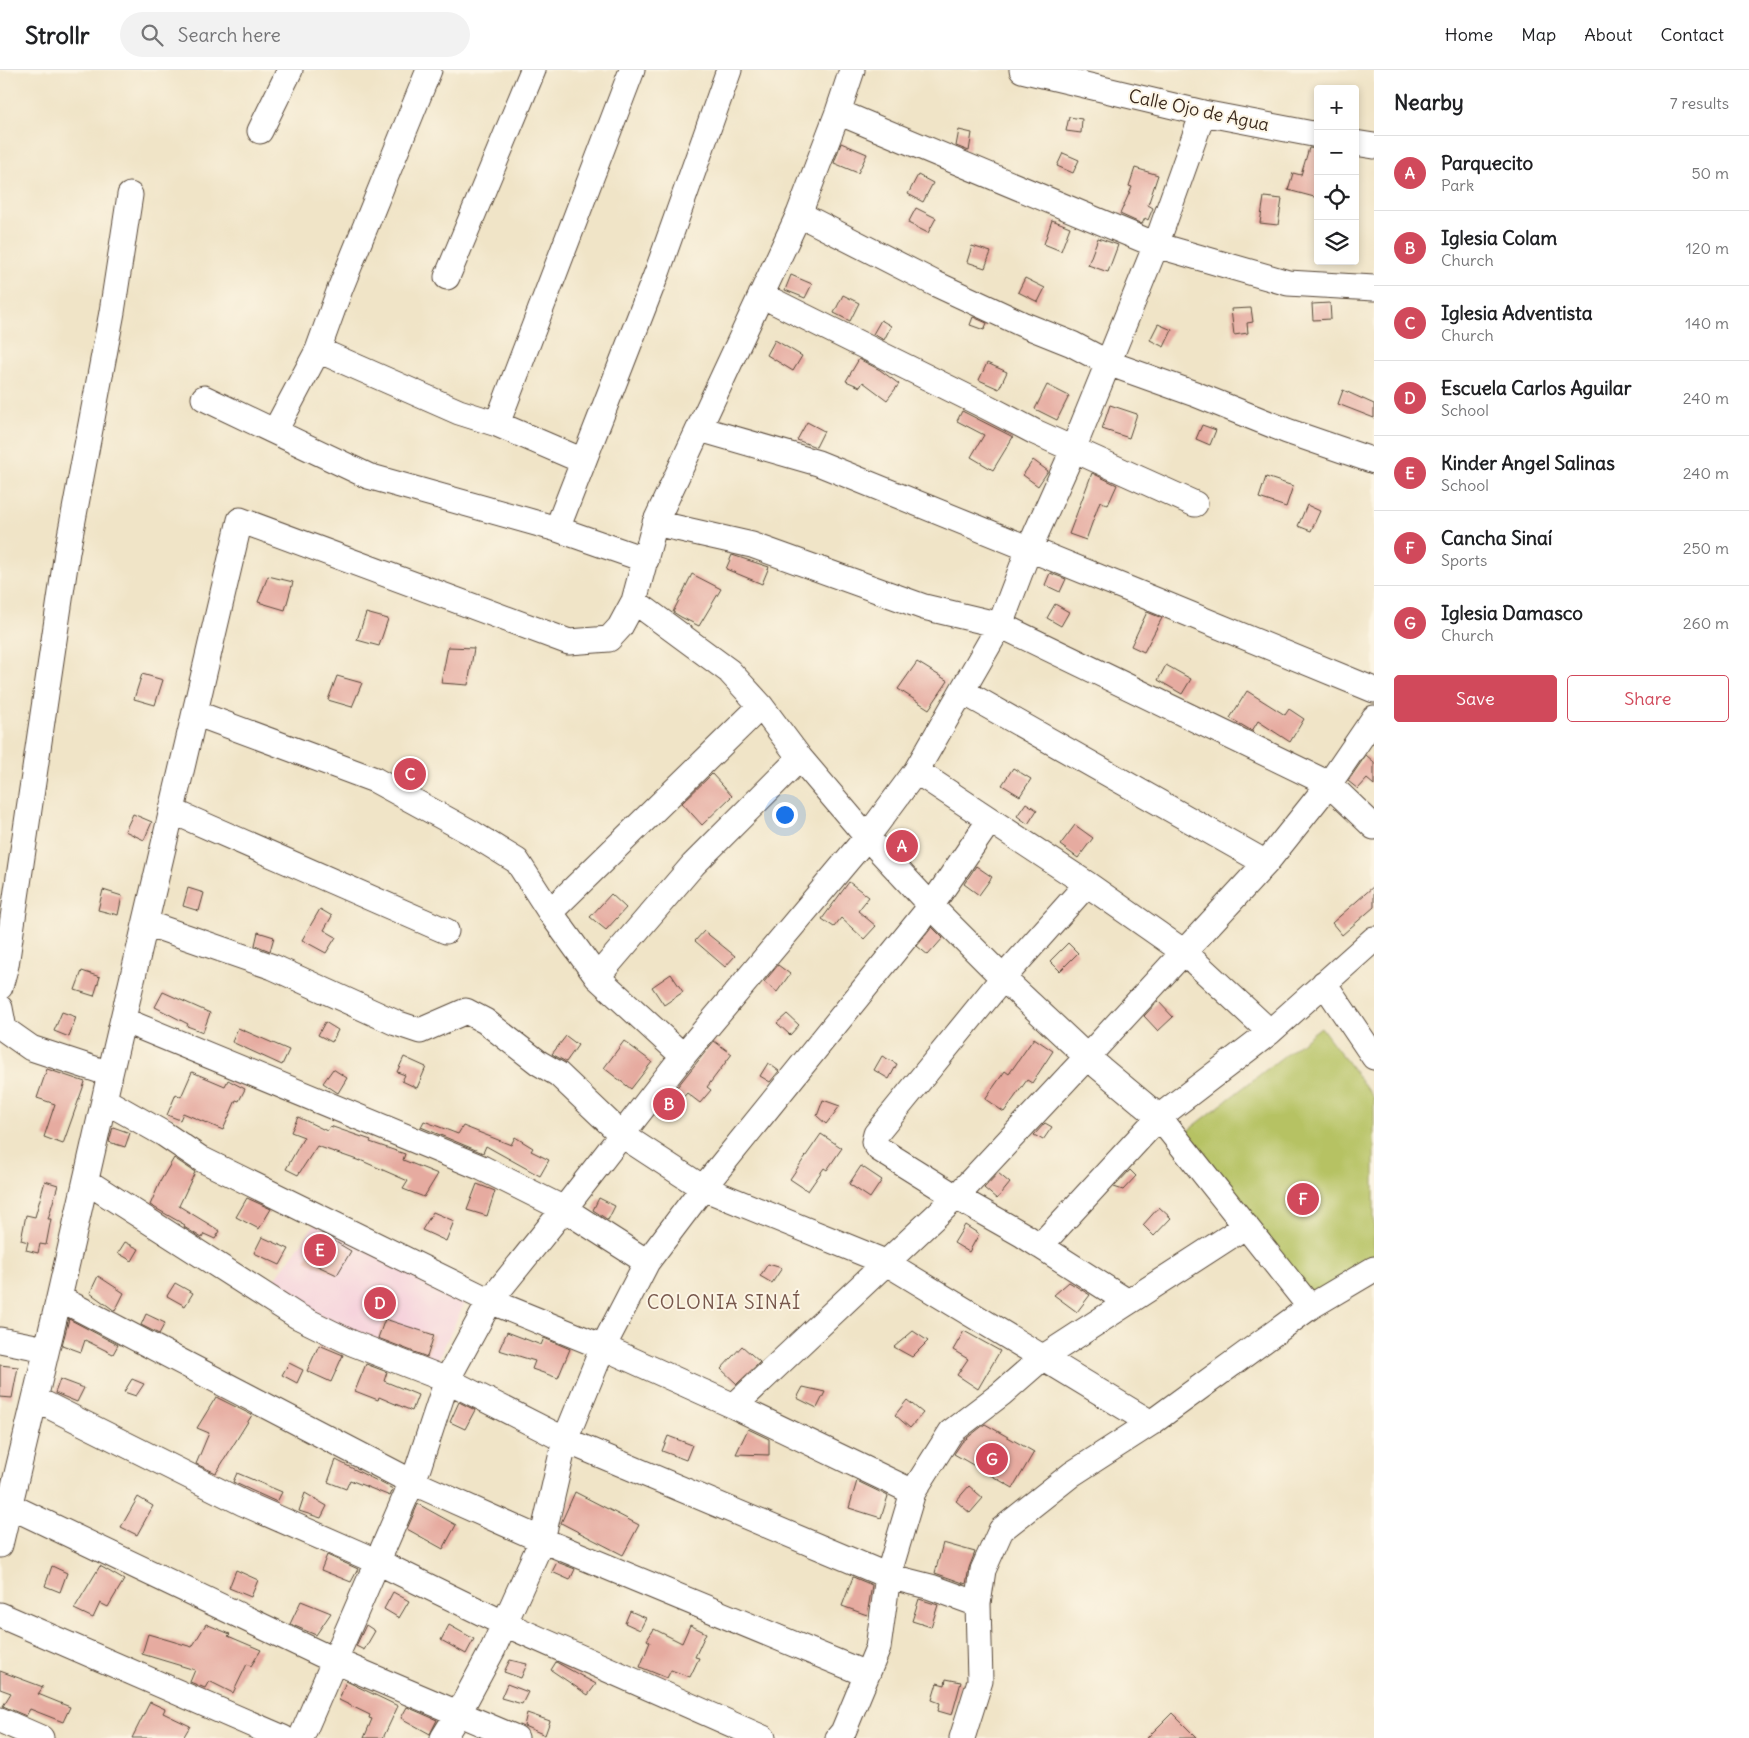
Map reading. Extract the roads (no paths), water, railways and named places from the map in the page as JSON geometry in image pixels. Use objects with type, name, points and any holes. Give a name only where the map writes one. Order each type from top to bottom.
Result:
[{"type":"street","points":[[260,131],[290,70]]},
{"type":"street","points":[[275,431],[318,350],[340,289],[429,70]]},
{"type":"street","points":[[447,277],[533,70]]},
{"type":"street","points":[[497,424],[632,70]]},
{"type":"street","points":[[557,529],[658,270],[729,70]]},
{"type":"street","points":[[0,1546],[240,520],[569,642],[609,639],[620,627],[634,602],[655,523],[799,214],[852,70]]},
{"type":"street","name":"Calle Ojo de Agua","points":[[1022,70],[1203,113],[1314,134]]},
{"type":"street","points":[[838,112],[1156,245],[1288,283],[1374,288]]},
{"type":"street","points":[[301,1738],[412,1482],[447,1380],[490,1301],[683,1056],[867,837],[916,771],[1000,625],[1029,549],[1073,448],[1156,245],[1203,113]]},
{"type":"street","points":[[1359,143],[1374,146]]},
{"type":"street","points":[[0,987],[7,956],[67,552],[112,312],[130,196]]},
{"type":"street","points":[[799,214],[936,284],[1022,324],[1072,344],[1108,363],[1195,394],[1287,431],[1374,461]]},
{"type":"street","points":[[761,295],[1034,432],[1195,504]]},
{"type":"street","points":[[318,350],[459,412],[497,424],[583,461]]},
{"type":"street","points":[[204,398],[368,476],[557,529],[646,560]]},
{"type":"street","points":[[700,429],[818,463],[1374,690]]},
{"type":"street","points":[[655,523],[752,545],[924,607],[1000,625],[1329,784],[1374,827]]},
{"type":"street","points":[[634,602],[729,670],[761,706],[800,758],[867,837],[931,906],[1003,978],[1087,1057],[1159,1117],[1310,1307]]},
{"type":"street","points":[[962,691],[1266,863]]},
{"type":"street","points":[[550,912],[761,706]]},
{"type":"street","points":[[195,713],[375,780],[470,832],[517,861],[550,912],[598,977],[683,1056]]},
{"type":"street","points":[[734,1406],[956,1196],[1087,1057],[1266,863],[1329,784],[1374,718]]},
{"type":"street","points":[[598,977],[693,865],[800,758]]},
{"type":"street","points":[[916,771],[1087,884],[1184,952],[1270,1032]]},
{"type":"street","points":[[172,811],[446,931]]},
{"type":"street","points":[[443,1738],[493,1649],[542,1540],[565,1440],[603,1347],[647,1262],[703,1188],[931,906],[990,820]]},
{"type":"street","points":[[1087,884],[1003,978],[876,1134],[874,1142],[879,1150],[1040,1246],[1128,1302]]},
{"type":"street","points":[[146,923],[273,967],[396,1024],[420,1031],[466,1011],[486,1022],[539,1063],[558,1074],[622,1135],[703,1188],[885,1262],[1151,1423]]},
{"type":"street","points":[[1040,1246],[1159,1117],[1270,1032],[1374,939]]},
{"type":"street","points":[[1324,983],[1374,1057]]},
{"type":"street","points":[[123,1020],[482,1168],[564,1209],[647,1262]]},
{"type":"street","points":[[1,1028],[31,1048],[110,1074]]},
{"type":"street","points":[[104,1100],[164,1134],[201,1159],[490,1301],[603,1347],[734,1406],[913,1492]]},
{"type":"street","points":[[86,1181],[298,1316],[352,1343],[447,1380],[565,1440],[888,1576],[978,1604]]},
{"type":"street","points":[[838,1738],[878,1648],[888,1576],[913,1492],[951,1432],[1001,1394],[1042,1358],[1246,1226]]},
{"type":"street","points":[[962,1738],[980,1681],[978,1604],[983,1570],[1001,1530],[1072,1474],[1151,1423],[1310,1307],[1374,1269]]},
{"type":"street","points":[[59,1298],[412,1482],[542,1540],[866,1674]]},
{"type":"street","points":[[0,1340],[46,1349]]},
{"type":"street","points":[[35,1399],[243,1504],[378,1562],[505,1624],[763,1738]]},
{"type":"street","points":[[10,1506],[335,1661],[516,1738]]},
{"type":"street","points":[[0,1616],[283,1738]]},
{"type":"street","points":[[0,1720],[41,1738]]},
{"type":"place","name":"Iglesia Adventista","points":[[410,774]]},
{"type":"place","name":"Parquecito","points":[[902,846]]},
{"type":"place","name":"Iglesia Colam","points":[[669,1104]]},
{"type":"place","name":"Cancha Sinaí","points":[[1303,1199]]},
{"type":"place","name":"Kinder Angel Salinas","points":[[320,1250]]},
{"type":"place","name":"Escuela Carlos Aguilar","points":[[380,1303]]},
{"type":"place","name":"Iglesia Damasco","points":[[992,1459]]},
{"type":"district","name":"COLONIA SINAÍ","points":[[724,1302]]}]
